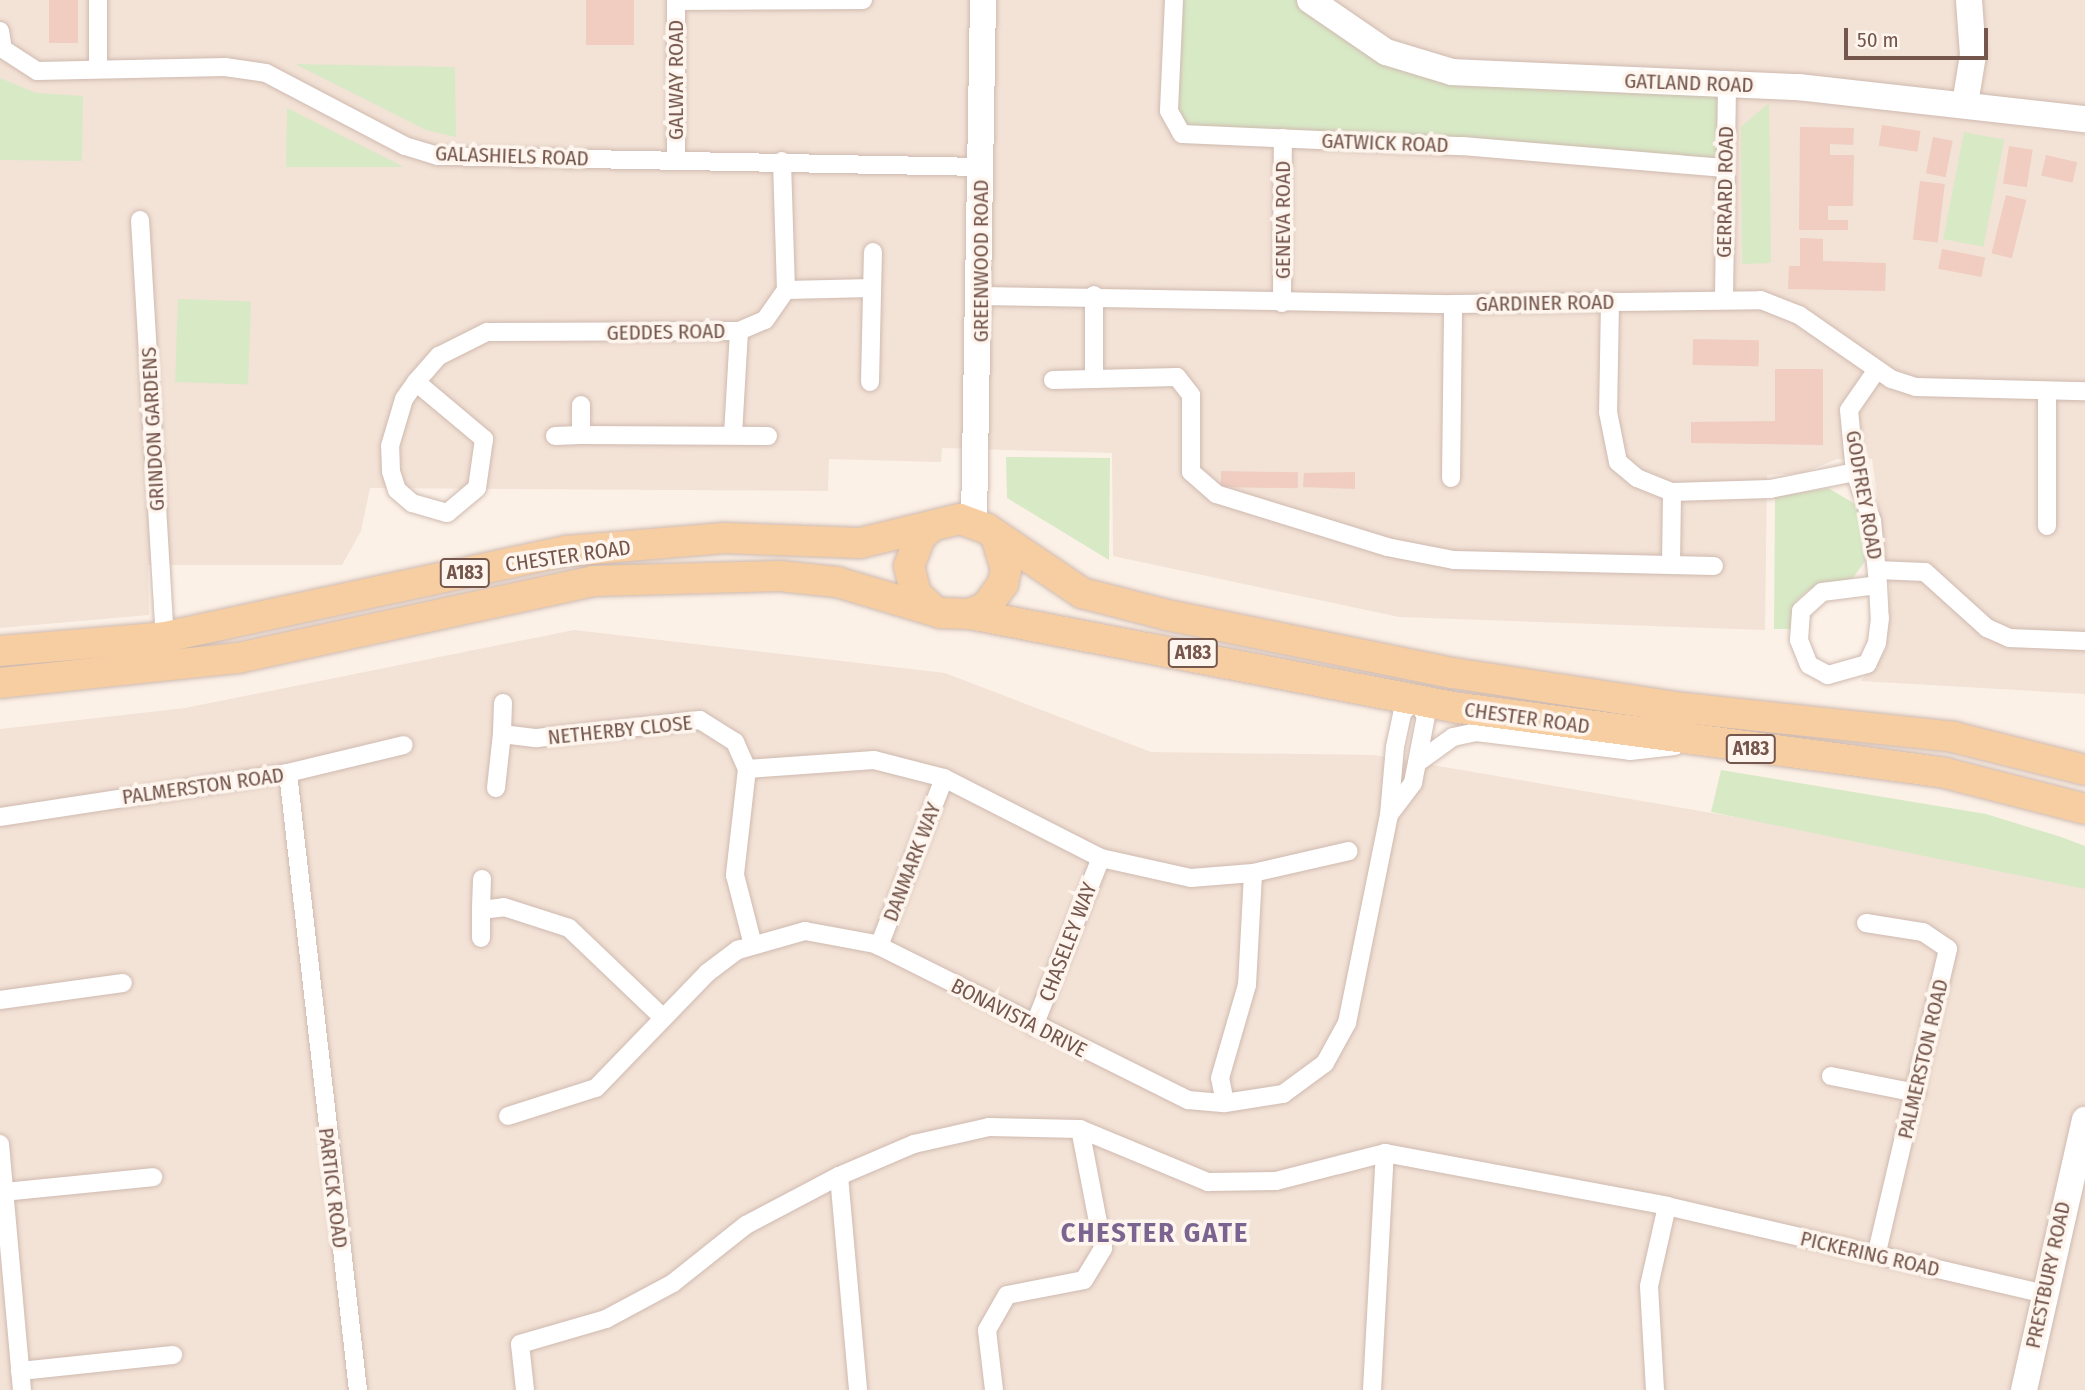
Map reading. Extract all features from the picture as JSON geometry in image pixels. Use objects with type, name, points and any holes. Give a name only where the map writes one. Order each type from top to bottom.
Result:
[{"type":"main road","name":"CHESTER ROAD","points":[[0,651],[165,637],[567,551],[724,538],[860,543],[932,526],[986,531],[1082,593],[1420,667],[1674,707],[1953,737],[2085,770]]},
{"type":"main road","points":[[929,606],[916,594],[909,566],[916,543],[932,526]]},
{"type":"main road","points":[[970,614],[986,607],[1003,584],[1006,569],[986,531]]},
{"type":"main road","name":"CHESTER ROAD","points":[[0,683],[125,675],[238,658],[593,581],[780,576],[837,582],[929,606],[1415,699],[1699,743],[1945,773],[2085,809]]},
{"type":"main road","points":[[1415,699],[1420,667]]},
{"type":"street","points":[[98,0],[99,69]]},
{"type":"street","points":[[676,1],[863,0]]},
{"type":"street","name":"GREENWOOD ROAD","points":[[983,0],[981,296],[986,531]]},
{"type":"street","name":"GATWICK ROAD","points":[[1174,0],[1168,111],[1182,134],[1283,138],[1725,167]]},
{"type":"street","name":"GATLAND ROAD","points":[[1310,0],[1386,52],[1452,72],[1727,85],[1965,104],[2085,118]]},
{"type":"street","points":[[1965,104],[1973,55],[1969,0]]},
{"type":"street","name":"GALWAY ROAD","points":[[676,1],[676,160]]},
{"type":"street","name":"GALASHIELS ROAD","points":[[0,31],[3,49],[37,71],[225,67],[266,73],[405,146],[438,156],[982,167]]},
{"type":"street","name":"GERRARD ROAD","points":[[1724,299],[1727,85]]},
{"type":"street","name":"GENEVA ROAD","points":[[1282,303],[1283,138]]},
{"type":"street","points":[[782,161],[786,290],[872,288]]},
{"type":"street","name":"GRINDON GARDENS","points":[[140,220],[165,637]]},
{"type":"street","points":[[870,382],[873,252]]},
{"type":"street","name":"GEDDES ROAD","points":[[416,382],[484,439],[477,488],[447,513],[412,503],[397,490],[391,471],[396,422],[416,382],[439,356],[487,332],[739,331],[765,320],[786,290]]},
{"type":"street","points":[[1094,295],[1094,379]]},
{"type":"street","name":"GARDINER ROAD","points":[[981,296],[1094,295],[1282,303],[1453,304],[1761,300],[1799,315],[1876,371],[1916,387],[2047,394],[2085,390]]},
{"type":"street","points":[[1610,302],[1608,412],[1618,462],[1672,492],[1770,488],[1855,472]]},
{"type":"street","points":[[1451,478],[1453,304]]},
{"type":"street","points":[[733,435],[739,331]]},
{"type":"street","name":"GODFREY ROAD","points":[[1876,371],[1849,410],[1855,472],[1872,521],[1878,578],[1877,643],[1867,664],[1828,675],[1809,665],[1799,640],[1801,611],[1822,592],[1878,578]]},
{"type":"street","points":[[1052,380],[1177,377],[1191,396],[1191,472],[1216,494],[1387,547],[1454,560],[1714,566]]},
{"type":"street","points":[[2047,394],[2047,526]]},
{"type":"street","points":[[581,435],[582,405]]},
{"type":"street","points":[[555,436],[768,436]]},
{"type":"street","points":[[1671,565],[1672,492]]},
{"type":"street","points":[[1878,578],[1925,572],[1987,628],[2009,638],[2085,641]]},
{"type":"street","name":"BONAVISTA DRIVE","points":[[508,1116],[596,1088],[707,973],[753,945],[806,931],[849,934],[879,946],[1144,1083],[1188,1100],[1225,1103],[1283,1094],[1325,1063],[1347,1023],[1389,815],[1388,784],[1400,724],[1415,699],[1426,716],[1413,783],[1389,815]]},
{"type":"street","points":[[496,788],[503,704]]},
{"type":"street","name":"NETHERBY CLOSE","points":[[502,734],[537,738],[700,720],[735,742],[747,769]]},
{"type":"street","points":[[1417,763],[1453,737],[1476,732],[1630,751],[1699,743]]},
{"type":"street","name":"PALMERSTON ROAD","points":[[0,817],[288,773],[404,745]]},
{"type":"street","points":[[753,945],[735,875],[747,769],[874,760],[944,778],[1101,858],[1191,878],[1253,873],[1349,851]]},
{"type":"street","name":"PARTICK ROAD","points":[[288,773],[308,987],[358,1390]]},
{"type":"street","name":"DANMARK WAY","points":[[879,946],[944,778]]},
{"type":"street","points":[[2057,800],[2085,816]]},
{"type":"street","name":"CHASELEY WAY","points":[[1034,1026],[1101,858]]},
{"type":"street","points":[[1225,1103],[1220,1078],[1247,985],[1253,873]]},
{"type":"street","points":[[481,938],[482,879]]},
{"type":"street","points":[[481,910],[504,907],[569,928],[662,1017]]},
{"type":"street","name":"PALMERSTON ROAD","points":[[1866,923],[1923,932],[1948,949],[1876,1255]]},
{"type":"street","points":[[0,1000],[123,983]]},
{"type":"street","points":[[1831,1076],[1916,1093]]},
{"type":"street","name":"PRESTBURY ROAD","points":[[2024,1390],[2085,1120]]},
{"type":"street","points":[[525,1390],[520,1344],[606,1319],[673,1283],[746,1225],[839,1176],[914,1144],[989,1127],[1080,1129],[1208,1182],[1276,1181],[1385,1153],[1372,1390]]},
{"type":"street","points":[[993,1390],[987,1330],[1007,1295],[1084,1280],[1103,1248],[1080,1129]]},
{"type":"street","points":[[0,1144],[22,1390]]},
{"type":"street","name":"PICKERING ROAD","points":[[1385,1153],[1667,1206],[2044,1294]]},
{"type":"street","points":[[839,1176],[859,1390]]},
{"type":"street","points":[[4,1192],[153,1177]]},
{"type":"street","points":[[1655,1390],[1649,1286],[1667,1206]]},
{"type":"street","points":[[20,1371],[173,1356]]},
{"type":"shaded area","points":[[0,0],[2085,0],[2085,694],[1861,681],[1886,649],[1890,587],[1872,459],[1837,459],[1803,473],[1767,475],[1765,630],[1399,617],[1113,556],[1112,453],[942,448],[941,462],[829,459],[828,491],[370,488],[361,531],[342,565],[148,565],[149,615],[0,628]]},
{"type":"shaded area","points":[[574,630],[945,673],[1151,752],[1374,755],[1887,843],[2085,888],[2085,1390],[0,1390],[0,729],[185,708]]},
{"type":"green space","points":[[1174,0],[1310,0],[1452,72],[1727,85],[1725,168],[1182,134],[1167,64]]},
{"type":"green space","points":[[295,64],[455,67],[456,137],[426,130]]},
{"type":"green space","points":[[0,78],[36,93],[83,96],[82,161],[0,160]]},
{"type":"green space","points":[[1769,103],[1771,263],[1742,264],[1741,127]]},
{"type":"green space","points":[[287,108],[404,167],[286,167]]},
{"type":"green space","points":[[1964,132],[2004,140],[1983,247],[1943,239]]},
{"type":"green space","points":[[178,299],[251,302],[248,384],[175,382]]},
{"type":"green space","points":[[1006,457],[1110,458],[1109,560],[1007,498]]},
{"type":"green space","points":[[1828,488],[1857,505],[1865,561],[1853,578],[1807,591],[1794,603],[1790,629],[1774,629],[1775,497]]},
{"type":"green space","points":[[1721,770],[1986,814],[2061,837],[2085,846],[2085,889],[1711,812]]},
{"type":"building","points":[[49,0],[78,0],[78,43],[49,43]]},
{"type":"building","points":[[586,0],[634,0],[634,45],[586,45]]},
{"type":"building","points":[[1882,125],[1921,131],[1917,152],[1879,146]]},
{"type":"building","points":[[1800,127],[1854,128],[1853,145],[1830,144],[1830,155],[1854,155],[1853,206],[1828,206],[1828,220],[1848,220],[1848,230],[1799,230]]},
{"type":"building","points":[[1933,137],[1953,141],[1946,177],[1926,173]]},
{"type":"building","points":[[2009,146],[2033,150],[2027,187],[2003,184]]},
{"type":"building","points":[[2046,155],[2077,162],[2072,183],[2041,175]]},
{"type":"building","points":[[1920,181],[1945,184],[1938,243],[1913,240]]},
{"type":"building","points":[[2006,195],[2026,200],[2012,258],[1991,253]]},
{"type":"building","points":[[1800,238],[1823,239],[1823,261],[1886,263],[1885,291],[1788,289],[1789,266],[1800,266]]},
{"type":"building","points":[[1942,249],[1985,257],[1981,277],[1938,269]]},
{"type":"building","points":[[1693,339],[1759,340],[1759,366],[1693,365]]},
{"type":"building","points":[[1775,369],[1823,369],[1823,445],[1691,443],[1691,422],[1775,421]]},
{"type":"building","points":[[1221,471],[1298,472],[1298,488],[1221,487]]},
{"type":"building","points":[[1355,472],[1355,489],[1303,487],[1304,473]]},
{"type":"district","name":"CHESTER GATE","points":[[1155,1233]]}]
